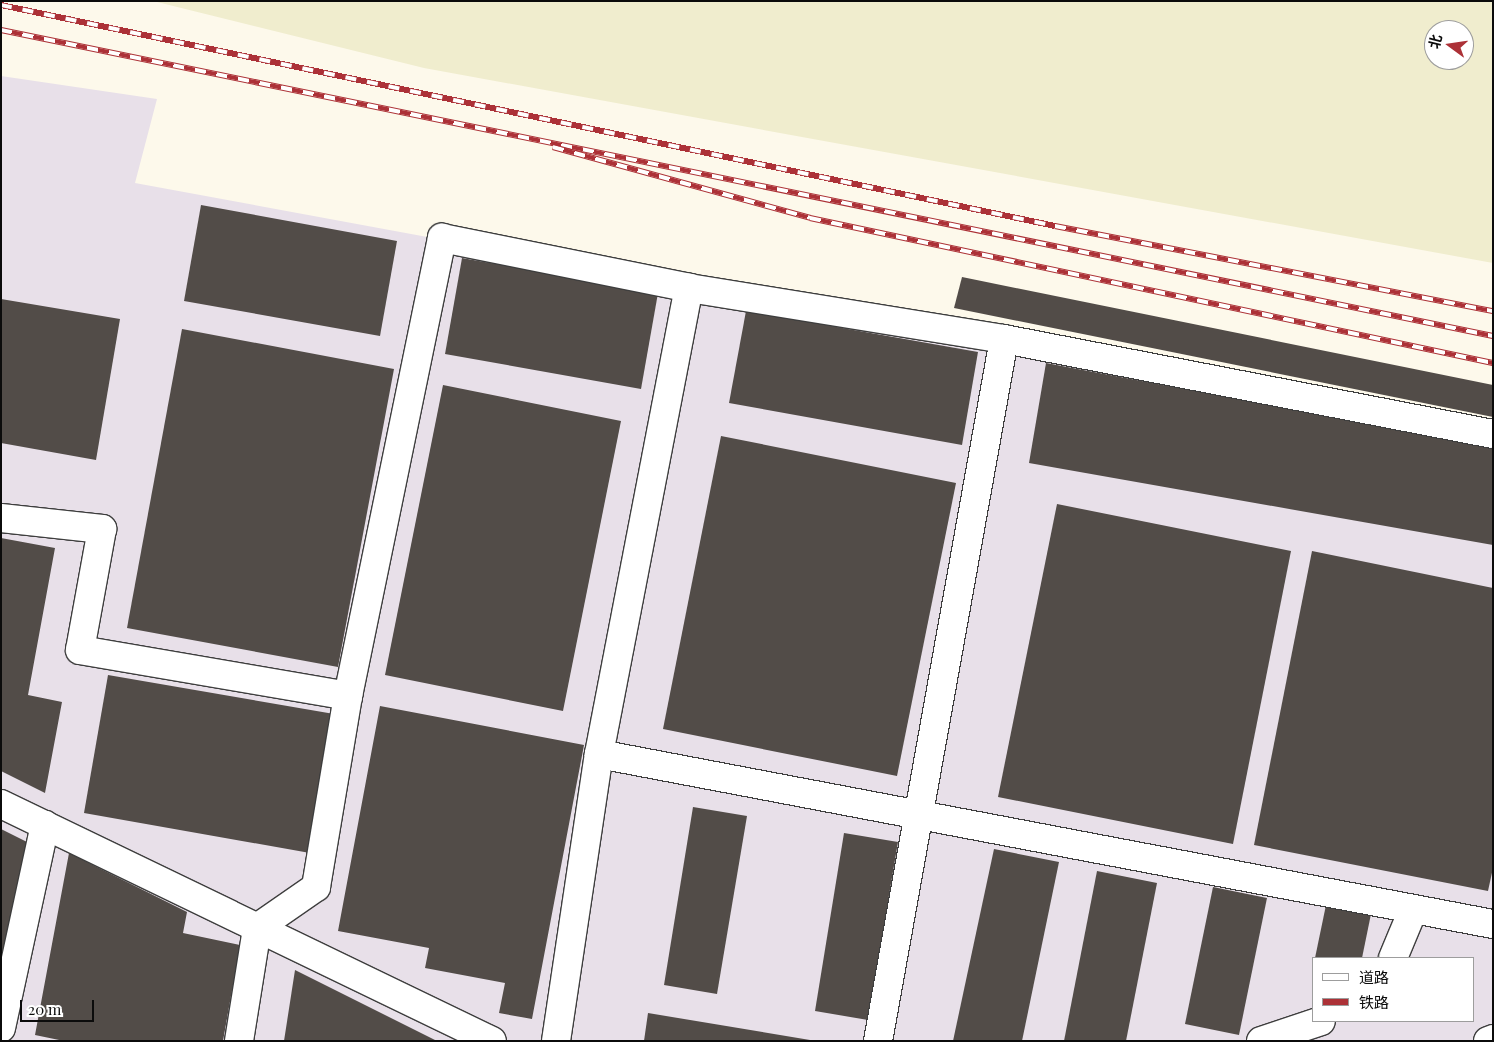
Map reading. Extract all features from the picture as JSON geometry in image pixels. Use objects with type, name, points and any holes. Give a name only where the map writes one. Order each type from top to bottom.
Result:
[{"type":"street","points":[[239,1041],[257,928],[316,887],[348,696],[442,238],[689,288],[1004,339],[1493,434]]},
{"type":"street","points":[[556,1041],[600,754],[689,288]]},
{"type":"street","points":[[878,1041],[1004,339]]},
{"type":"street","points":[[1,518],[102,529],[80,650],[348,696]]},
{"type":"street","points":[[600,754],[1493,924]]},
{"type":"street","points":[[1,804],[492,1041]]},
{"type":"street","points":[[1,1028],[45,825]]},
{"type":"street","points":[[1394,957],[1413,910]]},
{"type":"street","points":[[1261,1041],[1318,1022]]},
{"type":"street","points":[[1488,1041],[1493,1039]]},
{"type":"shaded area","points":[[153,1],[1493,1],[1493,263],[424,68]]},
{"type":"shaded area","points":[[1,76],[157,99],[135,183],[1493,434],[1493,1041],[1,1041]]},
{"type":"building","points":[[201,205],[397,241],[380,336],[184,301]]},
{"type":"building","points":[[462,258],[658,293],[641,389],[445,354]]},
{"type":"building","points":[[962,277],[1493,385],[1493,417],[954,308]]},
{"type":"building","points":[[1,299],[120,319],[96,460],[1,443]]},
{"type":"building","points":[[746,311],[978,352],[962,445],[729,403]]},
{"type":"building","points":[[182,329],[394,369],[338,667],[127,628]]},
{"type":"building","points":[[1046,363],[1493,447],[1493,545],[1029,463]]},
{"type":"building","points":[[443,385],[621,421],[563,711],[385,675]]},
{"type":"building","points":[[721,436],[956,483],[897,776],[663,729]]},
{"type":"building","points":[[1057,504],[1291,551],[1233,844],[998,797]]},
{"type":"building","points":[[1,538],[55,548],[28,695],[62,702],[45,793],[1,771]]},
{"type":"building","points":[[1312,551],[1493,588],[1493,868],[1488,891],[1254,845]]},
{"type":"building","points":[[108,675],[334,714],[310,853],[84,813]]},
{"type":"building","points":[[380,706],[584,745],[532,1019],[499,1013],[505,983],[425,968],[429,948],[338,931]]},
{"type":"building","points":[[693,807],[747,816],[717,994],[664,985]]},
{"type":"building","points":[[1,829],[27,842],[2,983],[1,983]]},
{"type":"building","points":[[844,833],[898,842],[868,1020],[815,1011]]},
{"type":"building","points":[[994,849],[1059,862],[1022,1041],[953,1041]]},
{"type":"building","points":[[69,853],[187,912],[183,933],[240,945],[223,1041],[64,1041],[35,1035]]},
{"type":"building","points":[[1097,871],[1157,883],[1126,1041],[1064,1041]]},
{"type":"building","points":[[1213,887],[1267,898],[1239,1035],[1185,1024]]},
{"type":"building","points":[[1326,905],[1371,914],[1362,957],[1315,957]]},
{"type":"building","points":[[295,970],[437,1041],[284,1041]]},
{"type":"building","points":[[648,1013],[810,1040],[810,1041],[644,1041]]},
{"type":"railway","points":[[1,5],[1055,226],[1493,311]]},
{"type":"railway","points":[[1,30],[1493,336]]},
{"type":"railway","points":[[553,147],[810,218],[1493,363]]}]
